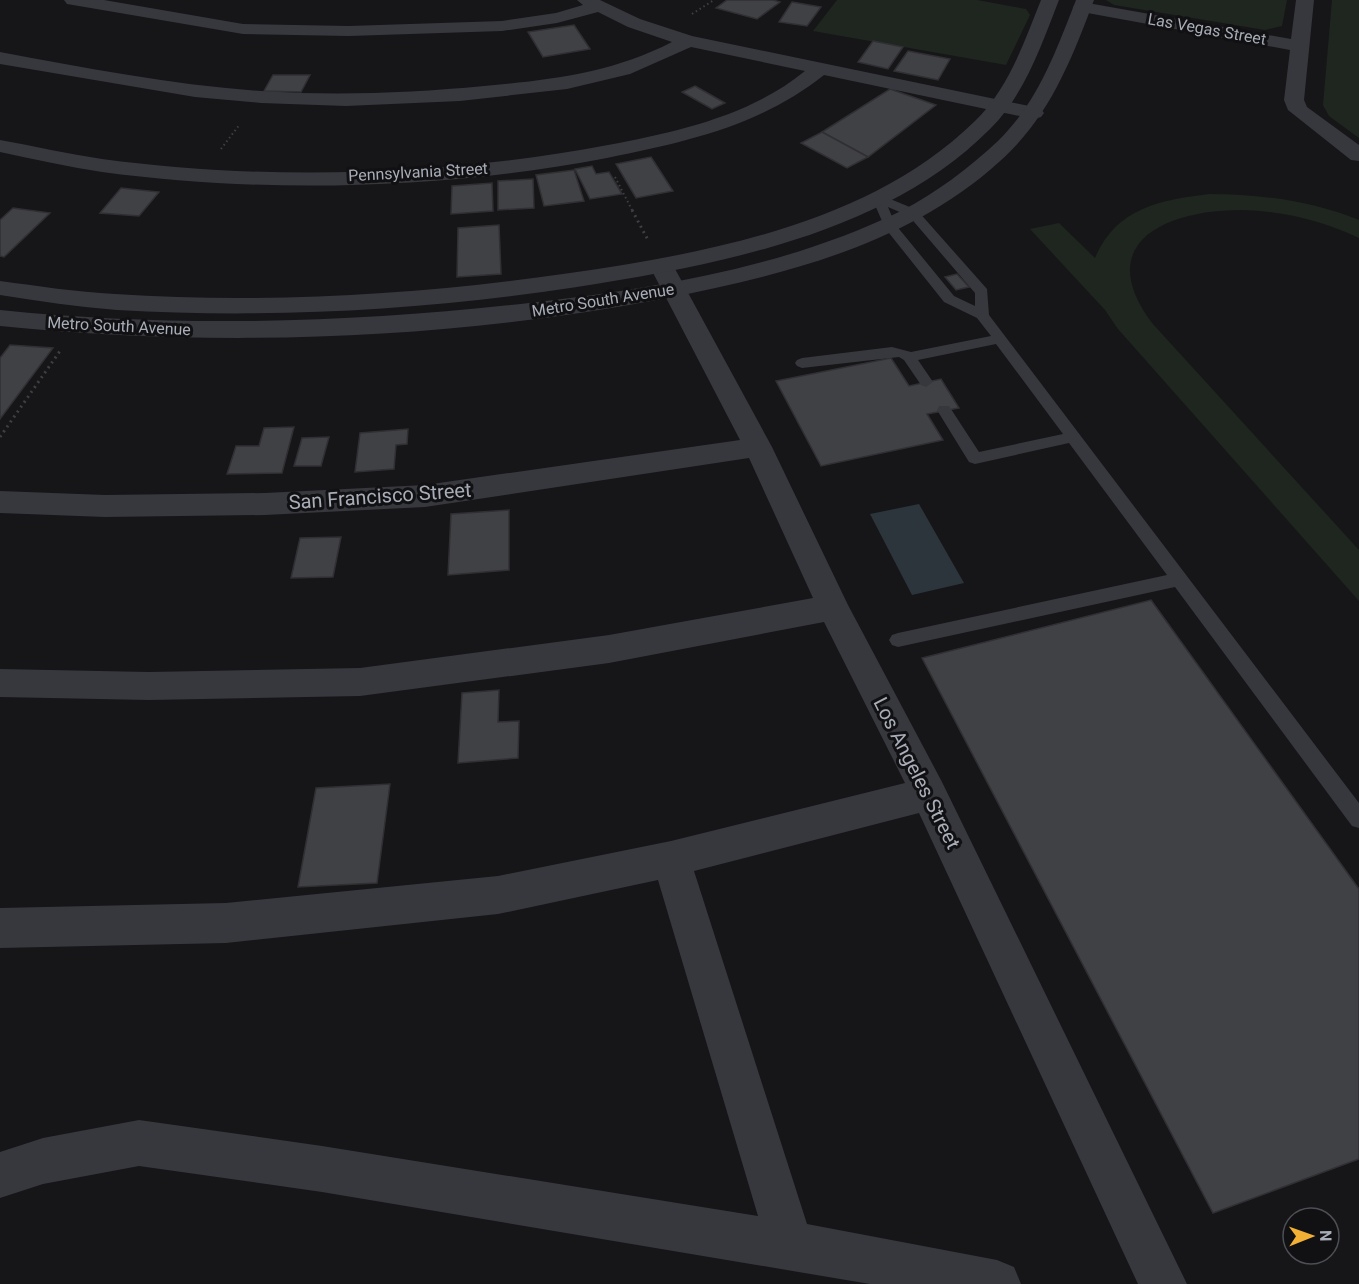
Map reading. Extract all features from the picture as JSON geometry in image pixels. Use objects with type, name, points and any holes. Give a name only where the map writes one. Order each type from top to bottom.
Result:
[{"type":"street","points":[[73,0],[243,29],[325,30],[429,30],[502,26],[557,18],[592,4],[688,41],[1034,113]]},
{"type":"street","name":"Las Vegas Street","points":[[1047,0],[1083,4],[1301,46]]},
{"type":"street","name":"Metro South Avenue","points":[[0,318],[77,327],[235,331],[428,322],[555,309],[669,278],[878,198],[912,180],[938,162],[983,125],[999,105],[1023,68],[1047,0]]},
{"type":"street","points":[[1305,0],[1294,100],[1298,111],[1359,155]]},
{"type":"street","name":"Metro South Avenue","points":[[0,288],[95,301],[248,306],[426,299],[543,285],[669,278],[801,258],[889,225],[913,213],[968,177],[1016,135],[1034,113],[1055,74],[1083,4]]},
{"type":"street","points":[[0,58],[120,80],[261,97],[359,100],[457,95],[536,87],[614,73],[659,56],[688,41]]},
{"type":"street","name":"Pennsylvania Street","points":[[0,146],[114,166],[256,177],[425,174],[514,166],[602,152],[681,135],[740,116],[788,93],[820,69]]},
{"type":"street","name":"Los Angeles Street","points":[[669,278],[758,447],[833,607],[929,794],[1163,1284]]},
{"type":"street","name":"San Francisco Street","points":[[0,502],[105,506],[230,505],[425,496],[758,447]]},
{"type":"street","points":[[0,683],[148,686],[360,682],[609,650],[833,607]]},
{"type":"street","points":[[0,928],[226,923],[498,895],[671,859],[929,794]]},
{"type":"street","points":[[671,859],[790,1245]]},
{"type":"street","points":[[0,1175],[43,1161],[139,1143],[322,1169],[790,1245],[996,1284]]},
{"type":"lane","points":[[878,198],[913,213],[982,292],[982,315]]},
{"type":"lane","points":[[878,198],[889,225],[949,299],[982,315],[1359,819]]},
{"type":"lane","points":[[909,357],[1000,339]]},
{"type":"lane","points":[[802,363],[892,352],[902,353],[909,357],[926,382]]},
{"type":"lane","points":[[944,410],[975,458],[1073,436]]},
{"type":"lane","points":[[898,640],[1179,579]]},
{"type":"path","points":[[202,173],[261,97]]},
{"type":"path","points":[[602,152],[669,278]]},
{"type":"path","points":[[0,437],[77,327]]},
{"type":"shaded area","points":[[837,0],[977,0],[1026,9],[1030,15],[1006,65],[813,31]]},
{"type":"shaded area","points":[[1106,0],[1287,0],[1282,26],[1265,30],[1114,5]]},
{"type":"shaded area","points":[[1332,0],[1359,0],[1359,138],[1329,116],[1323,105]]},
{"type":"shaded area","points":[[1209,194],[1248,195],[1304,203],[1359,220],[1359,238],[1318,222],[1274,212],[1217,211],[1190,216],[1166,223],[1147,235],[1135,251],[1130,270],[1135,294],[1152,323],[1359,550],[1359,601],[1118,329],[1105,310],[1030,229],[1059,223],[1095,258],[1104,241],[1127,217],[1157,204]]},
{"type":"shaded area","points":[[919,504],[964,583],[912,595],[870,514]]},
{"type":"building","points":[[727,0],[780,2],[757,19],[716,8]]},
{"type":"building","points":[[792,2],[821,7],[807,26],[779,22]]},
{"type":"building","points":[[574,25],[590,49],[543,57],[528,32]]},
{"type":"building","points":[[873,41],[903,47],[888,69],[858,62]]},
{"type":"building","points":[[908,51],[950,59],[938,80],[894,71]]},
{"type":"building","points":[[273,75],[310,75],[301,92],[264,91]]},
{"type":"building","points":[[695,86],[725,103],[712,109],[682,92]]},
{"type":"building","points":[[890,89],[936,105],[868,157],[822,132]]},
{"type":"building","points":[[822,132],[868,157],[847,168],[801,143]]},
{"type":"building","points":[[651,157],[673,191],[636,198],[616,164]]},
{"type":"building","points":[[592,166],[596,174],[609,172],[622,194],[590,199],[575,169]]},
{"type":"building","points":[[574,170],[584,201],[544,206],[536,175]]},
{"type":"building","points":[[533,179],[534,208],[498,210],[498,181]]},
{"type":"building","points":[[492,183],[493,211],[451,214],[452,186]]},
{"type":"building","points":[[121,188],[159,192],[139,216],[100,213]]},
{"type":"building","points":[[13,208],[50,213],[4,257],[0,256],[0,220]]},
{"type":"building","points":[[499,225],[501,274],[457,277],[458,228]]},
{"type":"building","points":[[957,274],[969,287],[956,290],[945,277]]},
{"type":"building","points":[[10,345],[53,348],[0,419],[0,358]]},
{"type":"building","points":[[891,358],[909,386],[941,379],[959,408],[927,414],[943,440],[821,466],[776,381]]},
{"type":"building","points":[[294,427],[282,473],[227,474],[236,446],[259,446],[264,428]]},
{"type":"building","points":[[408,429],[407,444],[396,445],[394,469],[355,472],[360,433]]},
{"type":"building","points":[[329,437],[321,466],[294,466],[302,438]]},
{"type":"building","points":[[509,510],[509,570],[448,575],[451,514]]},
{"type":"building","points":[[341,537],[333,577],[291,578],[300,538]]},
{"type":"building","points":[[1151,600],[1359,889],[1359,1159],[1213,1213],[922,658]]},
{"type":"building","points":[[499,690],[498,722],[519,721],[518,758],[458,763],[462,693]]},
{"type":"building","points":[[390,784],[377,883],[298,887],[316,788]]}]
